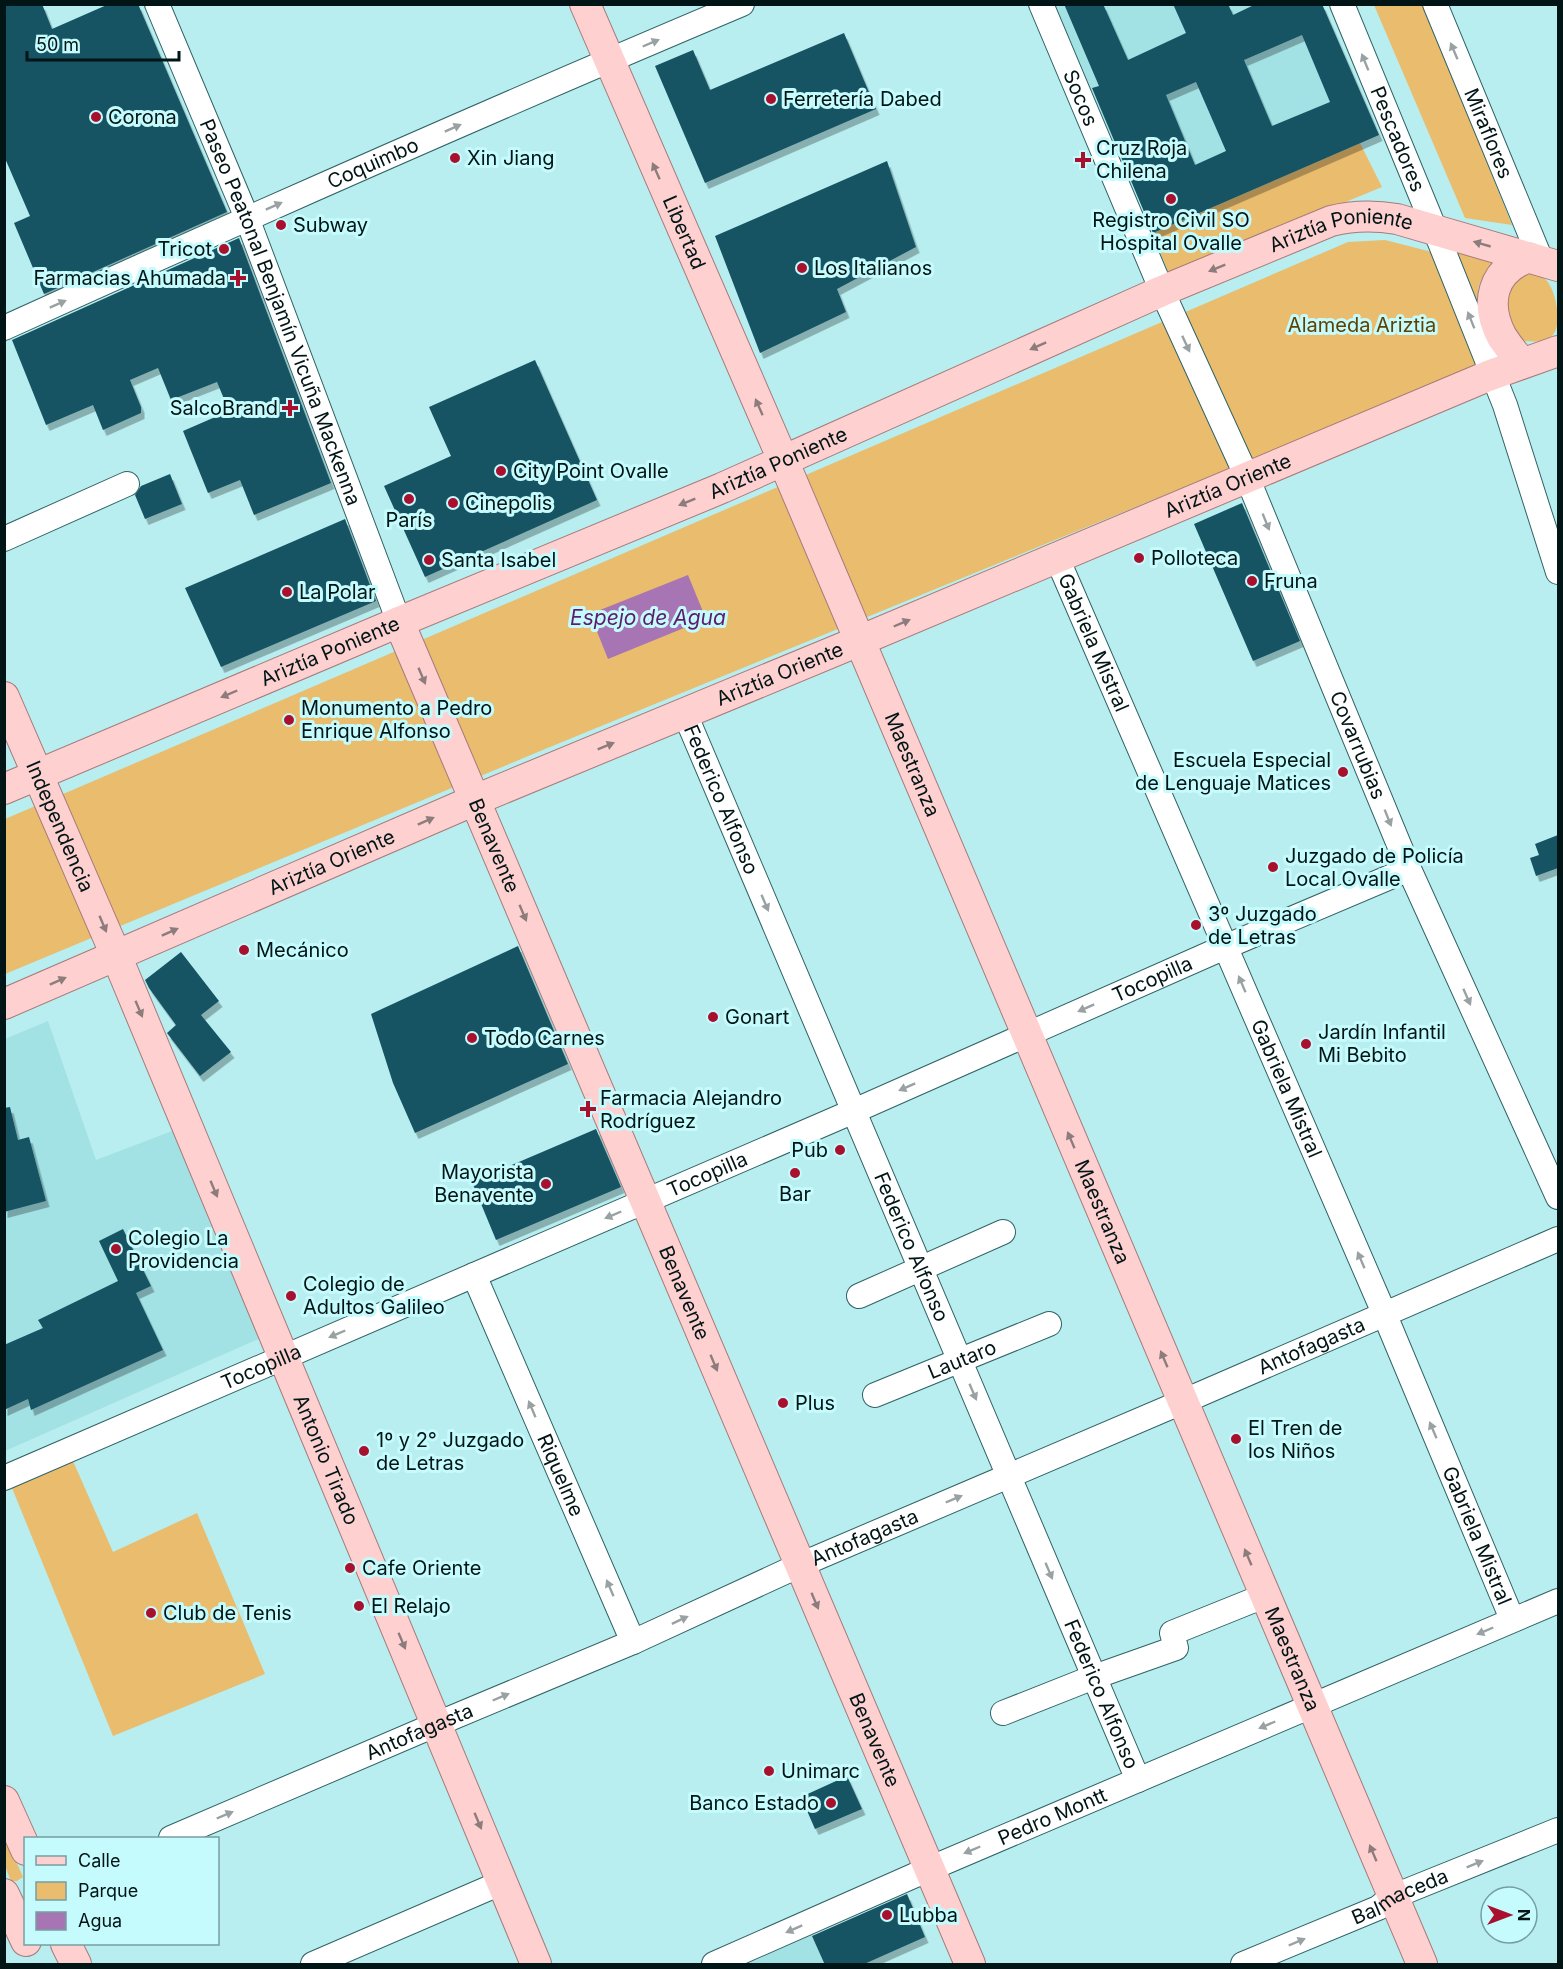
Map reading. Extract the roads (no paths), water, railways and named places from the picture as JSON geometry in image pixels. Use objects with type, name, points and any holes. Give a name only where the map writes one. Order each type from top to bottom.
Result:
[{"type":"main road","name":"Libertad","points":[[585,4],[783,460]]},
{"type":"main road","name":"Ariztía Poniente","points":[[4,789],[722,488],[1162,291],[1343,218],[1382,217],[1543,261]]},
{"type":"main road","points":[[1522,363],[1502,336],[1492,308],[1492,296],[1501,274],[1509,266],[1543,261],[1558,292]]},
{"type":"main road","name":"Ariztía Oriente","points":[[4,1004],[475,800],[1522,363],[1555,347]]},
{"type":"main road","name":"Maestranza","points":[[783,460],[1422,1965]]},
{"type":"main road","name":"Benavente","points":[[399,622],[970,1965]]},
{"type":"main road","name":"Independencia","points":[[4,697],[116,956]]},
{"type":"main road","name":"Antonio Tirado","points":[[116,956],[536,1965]]},
{"type":"main road","points":[[4,1801],[24,1846]]},
{"type":"main road","points":[[11,1903],[24,1937]]},
{"type":"main road","points":[[27,1945],[36,1965]]},
{"type":"main road","points":[[66,1945],[76,1965]]},
{"type":"street","name":"Paseo Peatonal Benjamín Vicuña Mackenna","points":[[157,4],[247,218],[399,622]]},
{"type":"street","name":"Coquimbo","points":[[4,328],[247,218],[742,4]]},
{"type":"street","name":"Socos","points":[[1041,4],[1162,291]]},
{"type":"street","name":"Pescadores","points":[[1342,4],[1505,405],[1558,572]]},
{"type":"street","name":"Miraflores","points":[[1435,4],[1543,261]]},
{"type":"street","name":"Covarrubias","points":[[1162,291],[1247,477],[1409,869],[1558,1197]]},
{"type":"street","points":[[4,539],[127,484]]},
{"type":"street","name":"Gabriela Mistral","points":[[1057,558],[1384,1313],[1512,1619]]},
{"type":"street","name":"Federico Alfonso","points":[[685,714],[1138,1780]]},
{"type":"street","name":"Tocopilla","points":[[4,1478],[1409,869]]},
{"type":"street","points":[[859,1296],[1003,1232]]},
{"type":"street","name":"Antofagasta","points":[[176,1837],[633,1642],[800,1565],[1558,1239]]},
{"type":"street","name":"Riquelme","points":[[474,1275],[633,1642]]},
{"type":"street","name":"Lautaro","points":[[875,1395],[1049,1324]]},
{"type":"street","points":[[1003,1713],[1176,1648],[1172,1633],[1264,1596]]},
{"type":"street","name":"Pedro Montt","points":[[714,1965],[929,1869],[1558,1600]]},
{"type":"street","name":"Balmaceda","points":[[1243,1965],[1378,1908],[1392,1897],[1558,1830]]},
{"type":"street","points":[[313,1965],[503,1882]]},
{"type":"water","name":"Espejo de Agua","points":[[688,575],[706,619],[608,659],[590,614]]},
{"type":"place","name":"Ferretería Dabed","points":[[771,99]]},
{"type":"place","name":"Corona","points":[[96,117]]},
{"type":"place","name":"Xin Jiang","points":[[455,158]]},
{"type":"place","name":"Cruz Roja Chilena","points":[[1083,160]]},
{"type":"place","name":"Registro Civil SO Hospital Ovalle","points":[[1171,199]]},
{"type":"place","name":"Subway","points":[[281,225]]},
{"type":"place","name":"Tricot","points":[[224,249]]},
{"type":"place","name":"Los Italianos","points":[[802,268]]},
{"type":"place","name":"Farmacias Ahumada","points":[[238,278]]},
{"type":"place","name":"SalcoBrand","points":[[290,408]]},
{"type":"place","name":"City Point Ovalle","points":[[501,471]]},
{"type":"place","name":"París","points":[[409,499]]},
{"type":"place","name":"Cinepolis","points":[[453,503]]},
{"type":"place","name":"Polloteca","points":[[1139,558]]},
{"type":"place","name":"Santa Isabel","points":[[429,560]]},
{"type":"place","name":"Fruna","points":[[1252,581]]},
{"type":"place","name":"La Polar","points":[[287,592]]},
{"type":"place","name":"Monumento a Pedro Enrique Alfonso","points":[[289,720]]},
{"type":"place","name":"Escuela Especial de Lenguaje Matices","points":[[1343,772]]},
{"type":"place","name":"Juzgado de Policía Local Ovalle","points":[[1273,867]]},
{"type":"place","name":"3º Juzgado de Letras","points":[[1196,925]]},
{"type":"place","name":"Mecánico","points":[[244,950]]},
{"type":"place","name":"Gonart","points":[[713,1017]]},
{"type":"place","name":"Todo Carnes","points":[[472,1038]]},
{"type":"place","name":"Jardín Infantil Mi Bebito","points":[[1306,1044]]},
{"type":"place","name":"Farmacia Alejandro Rodríguez","points":[[588,1109]]},
{"type":"place","name":"Pub","points":[[840,1150]]},
{"type":"place","name":"Bar","points":[[795,1173]]},
{"type":"place","name":"Mayorista Benavente","points":[[546,1184]]},
{"type":"place","name":"Colegio La Providencia","points":[[116,1249]]},
{"type":"place","name":"Colegio de Adultos Galileo","points":[[291,1296]]},
{"type":"place","name":"Plus","points":[[783,1403]]},
{"type":"place","name":"El Tren de los Niños","points":[[1236,1439]]},
{"type":"place","name":"1º y 2° Juzgado de Letras","points":[[364,1451]]},
{"type":"place","name":"Cafe Oriente","points":[[350,1568]]},
{"type":"place","name":"El Relajo","points":[[359,1606]]},
{"type":"place","name":"Club de Tenis","points":[[151,1613]]},
{"type":"place","name":"Unimarc","points":[[769,1771]]},
{"type":"place","name":"Banco Estado","points":[[831,1803]]},
{"type":"place","name":"Lubba","points":[[887,1915]]},
{"type":"park label","name":"Alameda Ariztia","points":[[1362,325]]}]
